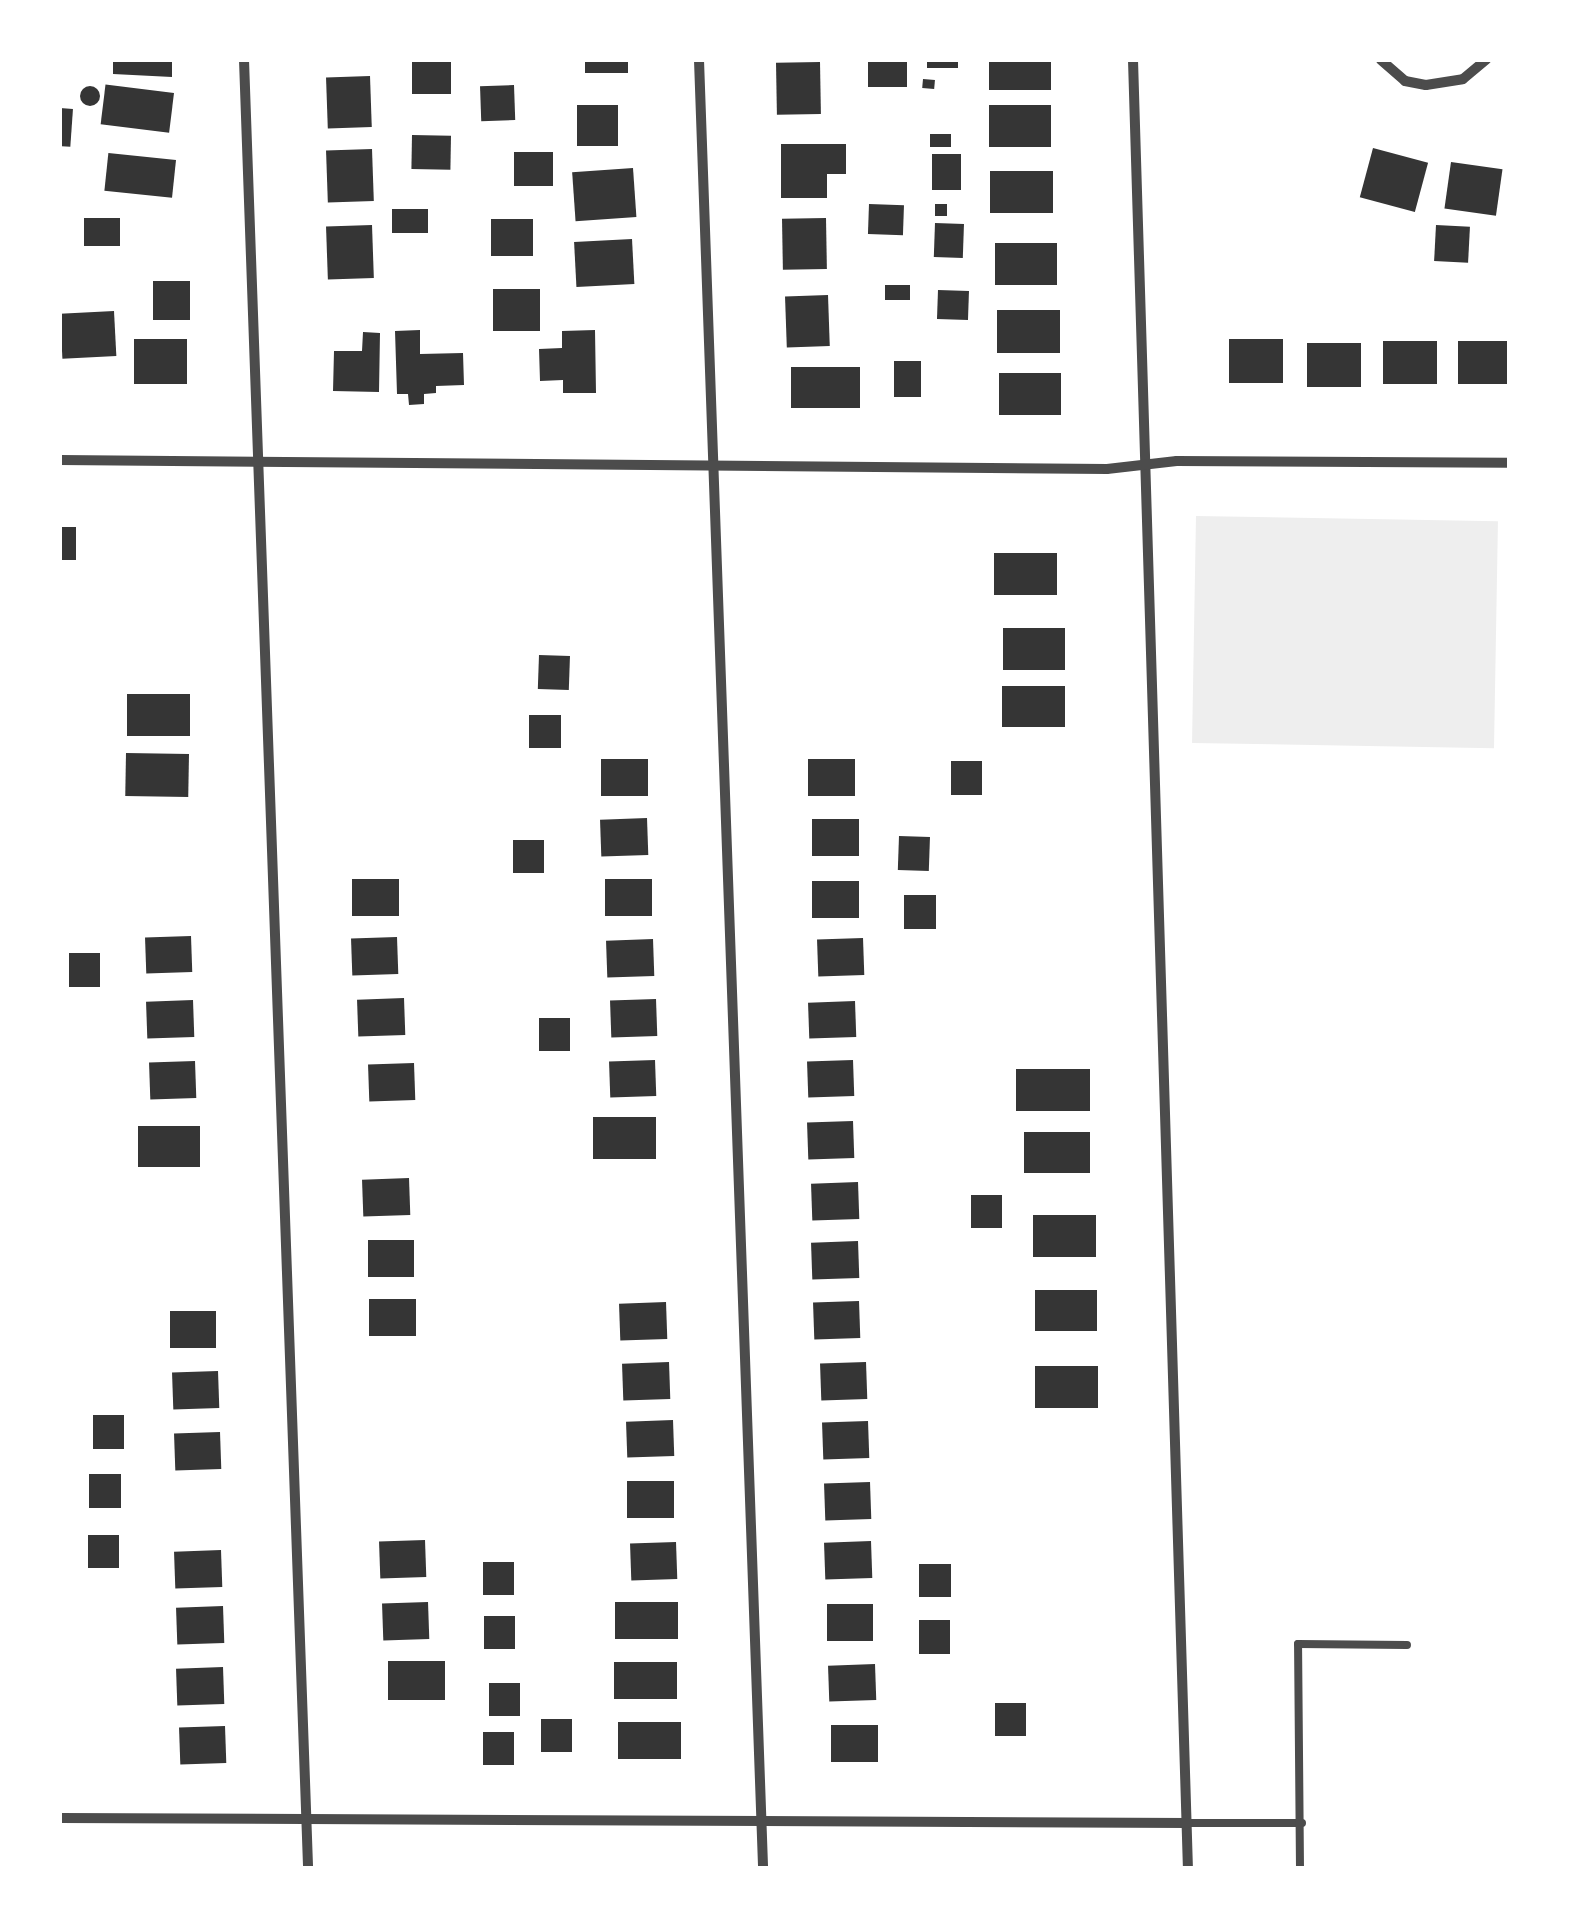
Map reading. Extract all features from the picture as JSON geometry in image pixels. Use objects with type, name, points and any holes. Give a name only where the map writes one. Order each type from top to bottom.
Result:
[{"type":"street","points":[[244,60],[308,1868]]},
{"type":"street","points":[[699,60],[763,1868]]},
{"type":"street","points":[[1133,60],[1188,1868]]},
{"type":"street","points":[[1381,60],[1406,80],[1426,85],[1463,80],[1486,60]]},
{"type":"street","points":[[60,460],[714,466],[1509,463]]},
{"type":"street","points":[[60,1818],[1188,1823]]},
{"type":"lane","points":[[1300,1868],[1298,1644],[1407,1645]]},
{"type":"lane","points":[[1188,1823],[1302,1823]]},
{"type":"shaded area","points":[[1196,516],[1498,521],[1494,748],[1192,743]]},
{"type":"building","points":[[113,60],[172,60],[172,77],[113,74]]},
{"type":"building","points":[[585,60],[628,60],[628,73],[585,73]]},
{"type":"building","points":[[868,60],[907,60],[907,87],[868,87]]},
{"type":"building","points":[[927,60],[958,60],[958,68],[927,68]]},
{"type":"building","points":[[989,60],[1051,60],[1051,90],[989,90]]},
{"type":"building","points":[[412,61],[451,61],[451,94],[412,94]]},
{"type":"building","points":[[820,62],[821,114],[777,115],[776,63]]},
{"type":"building","points":[[370,76],[372,127],[328,129],[326,78]]},
{"type":"building","points":[[923,79],[935,80],[934,89],[922,88]]},
{"type":"building","points":[[106,85],[174,93],[169,133],[101,124]]},
{"type":"building","points":[[514,85],[515,120],[481,121],[480,86]]},
{"type":"building","points":[[90,86],[100,96],[90,106],[80,96]]},
{"type":"building","points":[[577,105],[618,105],[618,146],[577,146]]},
{"type":"building","points":[[989,105],[1051,105],[1051,147],[989,147]]},
{"type":"building","points":[[60,108],[73,109],[70,147],[60,146]]},
{"type":"building","points":[[930,134],[951,134],[951,147],[930,147]]},
{"type":"building","points":[[412,135],[451,136],[450,170],[411,169]]},
{"type":"building","points":[[781,144],[846,144],[846,174],[827,174],[827,198],[781,198]]},
{"type":"building","points":[[1373,148],[1428,163],[1415,212],[1360,197]]},
{"type":"building","points":[[372,149],[374,201],[328,203],[326,151]]},
{"type":"building","points":[[514,152],[553,152],[553,186],[514,186]]},
{"type":"building","points":[[108,153],[176,160],[172,198],[104,191]]},
{"type":"building","points":[[932,154],[961,154],[961,190],[932,190]]},
{"type":"building","points":[[1451,162],[1502,169],[1496,216],[1444,209]]},
{"type":"building","points":[[633,168],[636,217],[576,221],[572,172]]},
{"type":"building","points":[[990,171],[1053,171],[1053,213],[990,213]]},
{"type":"building","points":[[869,204],[904,205],[903,235],[868,234]]},
{"type":"building","points":[[935,204],[947,204],[947,216],[935,216]]},
{"type":"building","points":[[392,209],[428,209],[428,233],[392,233]]},
{"type":"building","points":[[84,218],[120,218],[120,246],[84,246]]},
{"type":"building","points":[[826,218],[827,269],[783,270],[782,219]]},
{"type":"building","points":[[491,219],[533,219],[533,256],[491,256]]},
{"type":"building","points":[[935,223],[964,224],[963,258],[934,257]]},
{"type":"building","points":[[372,225],[374,278],[328,280],[326,227]]},
{"type":"building","points":[[1436,225],[1470,227],[1468,263],[1434,261]]},
{"type":"building","points":[[632,239],[634,284],[576,287],[574,242]]},
{"type":"building","points":[[995,243],[1057,243],[1057,285],[995,285]]},
{"type":"building","points":[[153,281],[190,281],[190,320],[153,320]]},
{"type":"building","points":[[885,285],[910,285],[910,300],[885,300]]},
{"type":"building","points":[[493,289],[540,289],[540,331],[493,331]]},
{"type":"building","points":[[938,290],[969,291],[968,320],[937,319]]},
{"type":"building","points":[[828,295],[830,346],[787,347],[785,297]]},
{"type":"building","points":[[997,310],[1060,310],[1060,353],[997,353]]},
{"type":"building","points":[[114,311],[116,356],[62,359],[60,314]]},
{"type":"building","points":[[420,330],[420,354],[463,353],[464,385],[436,386],[436,393],[424,394],[424,404],[409,405],[408,394],[397,394],[395,331]]},
{"type":"building","points":[[595,330],[596,393],[563,393],[563,380],[540,381],[539,349],[562,348],[562,331]]},
{"type":"building","points":[[363,332],[380,333],[379,392],[333,391],[334,351],[362,351]]},
{"type":"building","points":[[134,339],[187,339],[187,384],[134,384]]},
{"type":"building","points":[[1229,339],[1283,339],[1283,383],[1229,383]]},
{"type":"building","points":[[1383,341],[1437,341],[1437,384],[1383,384]]},
{"type":"building","points":[[1458,341],[1509,341],[1509,384],[1458,384]]},
{"type":"building","points":[[1307,343],[1361,343],[1361,387],[1307,387]]},
{"type":"building","points":[[894,361],[921,361],[921,397],[894,397]]},
{"type":"building","points":[[791,367],[860,367],[860,408],[791,408]]},
{"type":"building","points":[[999,373],[1061,373],[1061,415],[999,415]]},
{"type":"building","points":[[60,527],[76,527],[76,560],[60,560]]},
{"type":"building","points":[[994,553],[1057,553],[1057,595],[994,595]]},
{"type":"building","points":[[1003,628],[1065,628],[1065,670],[1003,670]]},
{"type":"building","points":[[539,655],[570,656],[569,690],[538,689]]},
{"type":"building","points":[[1002,686],[1065,686],[1065,727],[1002,727]]},
{"type":"building","points":[[127,694],[190,694],[190,736],[127,736]]},
{"type":"building","points":[[529,715],[561,715],[561,748],[529,748]]},
{"type":"building","points":[[126,753],[189,754],[188,797],[125,796]]},
{"type":"building","points":[[601,759],[648,759],[648,796],[601,796]]},
{"type":"building","points":[[808,759],[855,759],[855,796],[808,796]]},
{"type":"building","points":[[951,761],[982,761],[982,795],[951,795]]},
{"type":"building","points":[[647,818],[648,855],[601,857],[600,820]]},
{"type":"building","points":[[812,819],[859,819],[859,856],[812,856]]},
{"type":"building","points":[[899,836],[930,837],[929,871],[898,870]]},
{"type":"building","points":[[513,840],[544,840],[544,873],[513,873]]},
{"type":"building","points":[[352,879],[399,879],[399,916],[352,916]]},
{"type":"building","points":[[605,879],[652,879],[652,916],[605,916]]},
{"type":"building","points":[[812,881],[859,881],[859,918],[812,918]]},
{"type":"building","points":[[904,895],[936,895],[936,929],[904,929]]},
{"type":"building","points":[[191,936],[192,972],[146,974],[145,938]]},
{"type":"building","points":[[397,937],[398,974],[352,976],[351,939]]},
{"type":"building","points":[[863,938],[864,975],[818,977],[817,940]]},
{"type":"building","points":[[653,939],[654,976],[607,978],[606,941]]},
{"type":"building","points":[[69,953],[100,953],[100,987],[69,987]]},
{"type":"building","points":[[404,998],[405,1035],[358,1037],[357,1000]]},
{"type":"building","points":[[656,999],[657,1036],[611,1038],[610,1001]]},
{"type":"building","points":[[193,1000],[194,1037],[147,1039],[146,1002]]},
{"type":"building","points":[[855,1001],[856,1037],[809,1039],[808,1003]]},
{"type":"building","points":[[539,1018],[570,1018],[570,1051],[539,1051]]},
{"type":"building","points":[[655,1060],[656,1096],[610,1098],[609,1062]]},
{"type":"building","points":[[853,1060],[854,1096],[808,1098],[807,1062]]},
{"type":"building","points":[[195,1061],[196,1098],[150,1100],[149,1063]]},
{"type":"building","points":[[414,1063],[415,1100],[369,1102],[368,1065]]},
{"type":"building","points":[[1016,1069],[1090,1069],[1090,1111],[1016,1111]]},
{"type":"building","points":[[593,1117],[656,1117],[656,1159],[593,1159]]},
{"type":"building","points":[[853,1121],[854,1158],[808,1160],[807,1123]]},
{"type":"building","points":[[138,1126],[200,1126],[200,1167],[138,1167]]},
{"type":"building","points":[[1024,1132],[1090,1132],[1090,1173],[1024,1173]]},
{"type":"building","points":[[409,1178],[410,1215],[363,1217],[362,1180]]},
{"type":"building","points":[[858,1182],[859,1219],[812,1221],[811,1184]]},
{"type":"building","points":[[971,1195],[1002,1195],[1002,1228],[971,1228]]},
{"type":"building","points":[[1033,1215],[1096,1215],[1096,1257],[1033,1257]]},
{"type":"building","points":[[368,1240],[414,1240],[414,1277],[368,1277]]},
{"type":"building","points":[[858,1241],[859,1278],[812,1280],[811,1243]]},
{"type":"building","points":[[1035,1290],[1097,1290],[1097,1331],[1035,1331]]},
{"type":"building","points":[[369,1299],[416,1299],[416,1336],[369,1336]]},
{"type":"building","points":[[859,1301],[860,1338],[814,1340],[813,1303]]},
{"type":"building","points":[[666,1302],[667,1339],[620,1341],[619,1304]]},
{"type":"building","points":[[170,1311],[216,1311],[216,1348],[170,1348]]},
{"type":"building","points":[[669,1362],[670,1399],[623,1401],[622,1364]]},
{"type":"building","points":[[866,1362],[867,1399],[821,1401],[820,1364]]},
{"type":"building","points":[[1035,1366],[1098,1366],[1098,1408],[1035,1408]]},
{"type":"building","points":[[218,1371],[219,1408],[173,1410],[172,1373]]},
{"type":"building","points":[[93,1415],[124,1415],[124,1449],[93,1449]]},
{"type":"building","points":[[673,1420],[674,1456],[627,1458],[626,1422]]},
{"type":"building","points":[[868,1421],[869,1458],[823,1460],[822,1423]]},
{"type":"building","points":[[220,1432],[221,1469],[175,1471],[174,1434]]},
{"type":"building","points":[[89,1474],[121,1474],[121,1508],[89,1508]]},
{"type":"building","points":[[627,1481],[674,1481],[674,1518],[627,1518]]},
{"type":"building","points":[[870,1482],[871,1519],[825,1521],[824,1484]]},
{"type":"building","points":[[88,1535],[119,1535],[119,1568],[88,1568]]},
{"type":"building","points":[[425,1540],[426,1577],[380,1579],[379,1542]]},
{"type":"building","points":[[871,1541],[872,1578],[825,1580],[824,1543]]},
{"type":"building","points":[[676,1542],[677,1579],[631,1581],[630,1544]]},
{"type":"building","points":[[221,1550],[222,1587],[175,1589],[174,1552]]},
{"type":"building","points":[[483,1562],[514,1562],[514,1595],[483,1595]]},
{"type":"building","points":[[919,1564],[951,1564],[951,1597],[919,1597]]},
{"type":"building","points":[[428,1602],[429,1639],[383,1641],[382,1604]]},
{"type":"building","points":[[615,1602],[678,1602],[678,1639],[615,1639]]},
{"type":"building","points":[[827,1604],[873,1604],[873,1641],[827,1641]]},
{"type":"building","points":[[223,1606],[224,1643],[177,1645],[176,1608]]},
{"type":"building","points":[[484,1616],[515,1616],[515,1649],[484,1649]]},
{"type":"building","points":[[919,1620],[950,1620],[950,1654],[919,1654]]},
{"type":"building","points":[[388,1661],[445,1661],[445,1700],[388,1700]]},
{"type":"building","points":[[614,1662],[677,1662],[677,1699],[614,1699]]},
{"type":"building","points":[[875,1664],[876,1700],[829,1702],[828,1666]]},
{"type":"building","points":[[223,1667],[224,1704],[177,1706],[176,1669]]},
{"type":"building","points":[[489,1683],[520,1683],[520,1716],[489,1716]]},
{"type":"building","points":[[995,1703],[1026,1703],[1026,1736],[995,1736]]},
{"type":"building","points":[[541,1719],[572,1719],[572,1752],[541,1752]]},
{"type":"building","points":[[618,1722],[681,1722],[681,1759],[618,1759]]},
{"type":"building","points":[[831,1725],[878,1725],[878,1762],[831,1762]]},
{"type":"building","points":[[225,1726],[226,1763],[180,1765],[179,1728]]},
{"type":"building","points":[[483,1732],[514,1732],[514,1765],[483,1765]]}]
